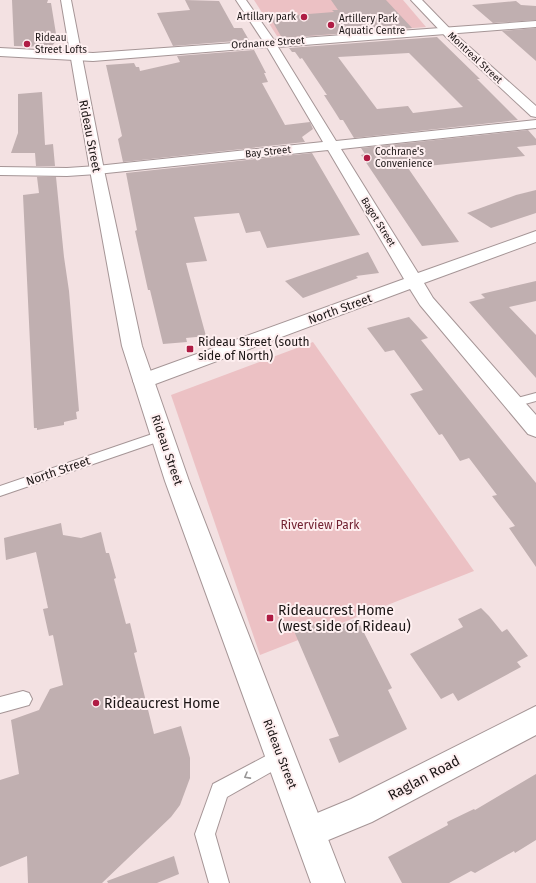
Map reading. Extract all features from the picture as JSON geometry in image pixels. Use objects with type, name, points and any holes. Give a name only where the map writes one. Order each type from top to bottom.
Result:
[{"type":"street","name":"Rideau Street","points":[[66,0],[96,170],[132,346],[161,436],[328,883]]},
{"type":"street","name":"Bagot Street","points":[[241,0],[270,43],[426,301],[536,429]]},
{"type":"street","name":"Montreal Street","points":[[416,0],[446,30],[536,113]]},
{"type":"street","name":"Ordnance Street","points":[[0,52],[93,57],[536,24]]},
{"type":"street","name":"Bay Street","points":[[0,171],[67,172],[96,170],[536,124]]},
{"type":"street","name":"North Street","points":[[143,381],[415,282],[536,236]]},
{"type":"street","name":"Raglan Road","points":[[309,832],[361,811],[536,720]]},
{"type":"lane","points":[[514,403],[536,397]]},
{"type":"lane","name":"North Street","points":[[0,491],[161,436]]},
{"type":"lane","points":[[0,705],[23,699]]},
{"type":"lane","points":[[219,883],[204,834],[220,791],[281,757]]},
{"type":"green space","points":[[254,0],[403,0],[426,27],[283,38],[277,36]]},
{"type":"green space","name":"Riverview Park","points":[[313,342],[474,571],[260,655],[171,395]]},
{"type":"building","points":[[12,0],[48,0],[47,3],[51,3],[57,40],[51,47],[14,46]]},
{"type":"building","points":[[185,0],[219,1],[234,28],[242,28],[249,40],[173,46],[157,13],[190,10]]},
{"type":"building","name":"Artillery Park Aquatic Centre","points":[[331,0],[386,0],[412,28],[282,38],[270,17],[334,12],[332,10],[338,10]]},
{"type":"building","points":[[516,1],[521,5],[536,6],[536,20],[493,23],[472,5]]},
{"type":"building","points":[[536,28],[536,61],[502,31]]},
{"type":"building","points":[[437,37],[480,79],[477,79],[518,120],[354,138],[343,120],[340,120],[324,95],[327,95],[302,58],[300,59],[295,52],[292,52],[289,48]],"holes":[[[409,53],[463,107],[413,113],[408,106],[377,109],[338,57]]]},
{"type":"building","points":[[254,50],[266,73],[264,73],[268,82],[262,83],[285,125],[310,122],[313,129],[302,137],[305,142],[123,162],[118,139],[122,136],[106,65],[134,63],[136,67],[139,67],[140,71],[180,62],[177,56]]},
{"type":"building","points":[[42,92],[45,145],[53,144],[55,166],[36,166],[35,153],[11,153],[18,133],[18,94]]},
{"type":"building","points":[[528,130],[536,139],[536,145],[517,147],[525,156],[408,168],[459,242],[422,246],[361,155],[365,154],[361,148]]},
{"type":"building","points":[[312,153],[360,235],[267,248],[260,231],[246,233],[239,213],[194,217],[207,261],[186,263],[206,336],[186,338],[187,342],[163,344],[150,290],[148,290],[135,231],[137,230],[126,173]]},
{"type":"building","points":[[37,177],[56,177],[69,291],[79,411],[76,412],[77,419],[64,422],[64,425],[37,430],[37,428],[34,428],[23,195],[39,193]]},
{"type":"building","points":[[536,190],[536,213],[491,228],[467,213],[516,195]]},
{"type":"building","points":[[368,252],[379,273],[356,276],[358,278],[303,298],[285,281]]},
{"type":"building","points":[[536,281],[536,301],[509,307],[536,335],[536,378],[469,302],[485,298],[481,294]]},
{"type":"building","points":[[409,317],[428,338],[421,340],[536,483],[536,567],[509,528],[515,526],[492,496],[497,495],[469,458],[460,461],[442,434],[439,435],[410,394],[423,390],[394,350],[385,352],[367,328]]},
{"type":"building","name":"Rideaucrest Home","points":[[61,523],[63,535],[81,538],[101,532],[106,553],[109,553],[116,578],[114,579],[126,624],[130,623],[137,652],[134,653],[154,734],[181,726],[190,758],[190,778],[180,805],[171,817],[102,883],[28,883],[27,856],[0,867],[0,780],[19,774],[11,720],[39,710],[50,689],[63,685],[53,635],[49,636],[43,609],[48,608],[36,552],[6,560],[4,538]]},
{"type":"building","points":[[481,608],[502,632],[507,629],[528,656],[517,662],[521,667],[458,701],[453,693],[441,699],[410,654],[463,627],[458,619]]},
{"type":"building","points":[[357,619],[392,688],[388,690],[407,729],[339,763],[329,739],[339,736],[294,631],[327,620],[331,628]]},
{"type":"building","points":[[536,774],[536,840],[515,853],[514,851],[475,873],[471,871],[449,883],[402,883],[388,857],[448,825],[447,822],[474,809],[475,810]]},
{"type":"building","points":[[174,856],[179,874],[157,883],[108,883],[107,881]]},
{"type":"place","name":"Artillary park","points":[[304,17]]},
{"type":"place","name":"Artillery Park Aquatic Centre","points":[[331,25]]},
{"type":"place","name":"Rideau Street Lofts","points":[[27,44]]},
{"type":"place","name":"Cochrane's Convenience","points":[[367,158]]},
{"type":"place","name":"Rideau Street (south side of North)","points":[[190,349]]},
{"type":"place","name":"Rideaucrest Home (west side of Rideau)","points":[[270,618]]},
{"type":"place","name":"Rideaucrest Home","points":[[96,703]]}]
